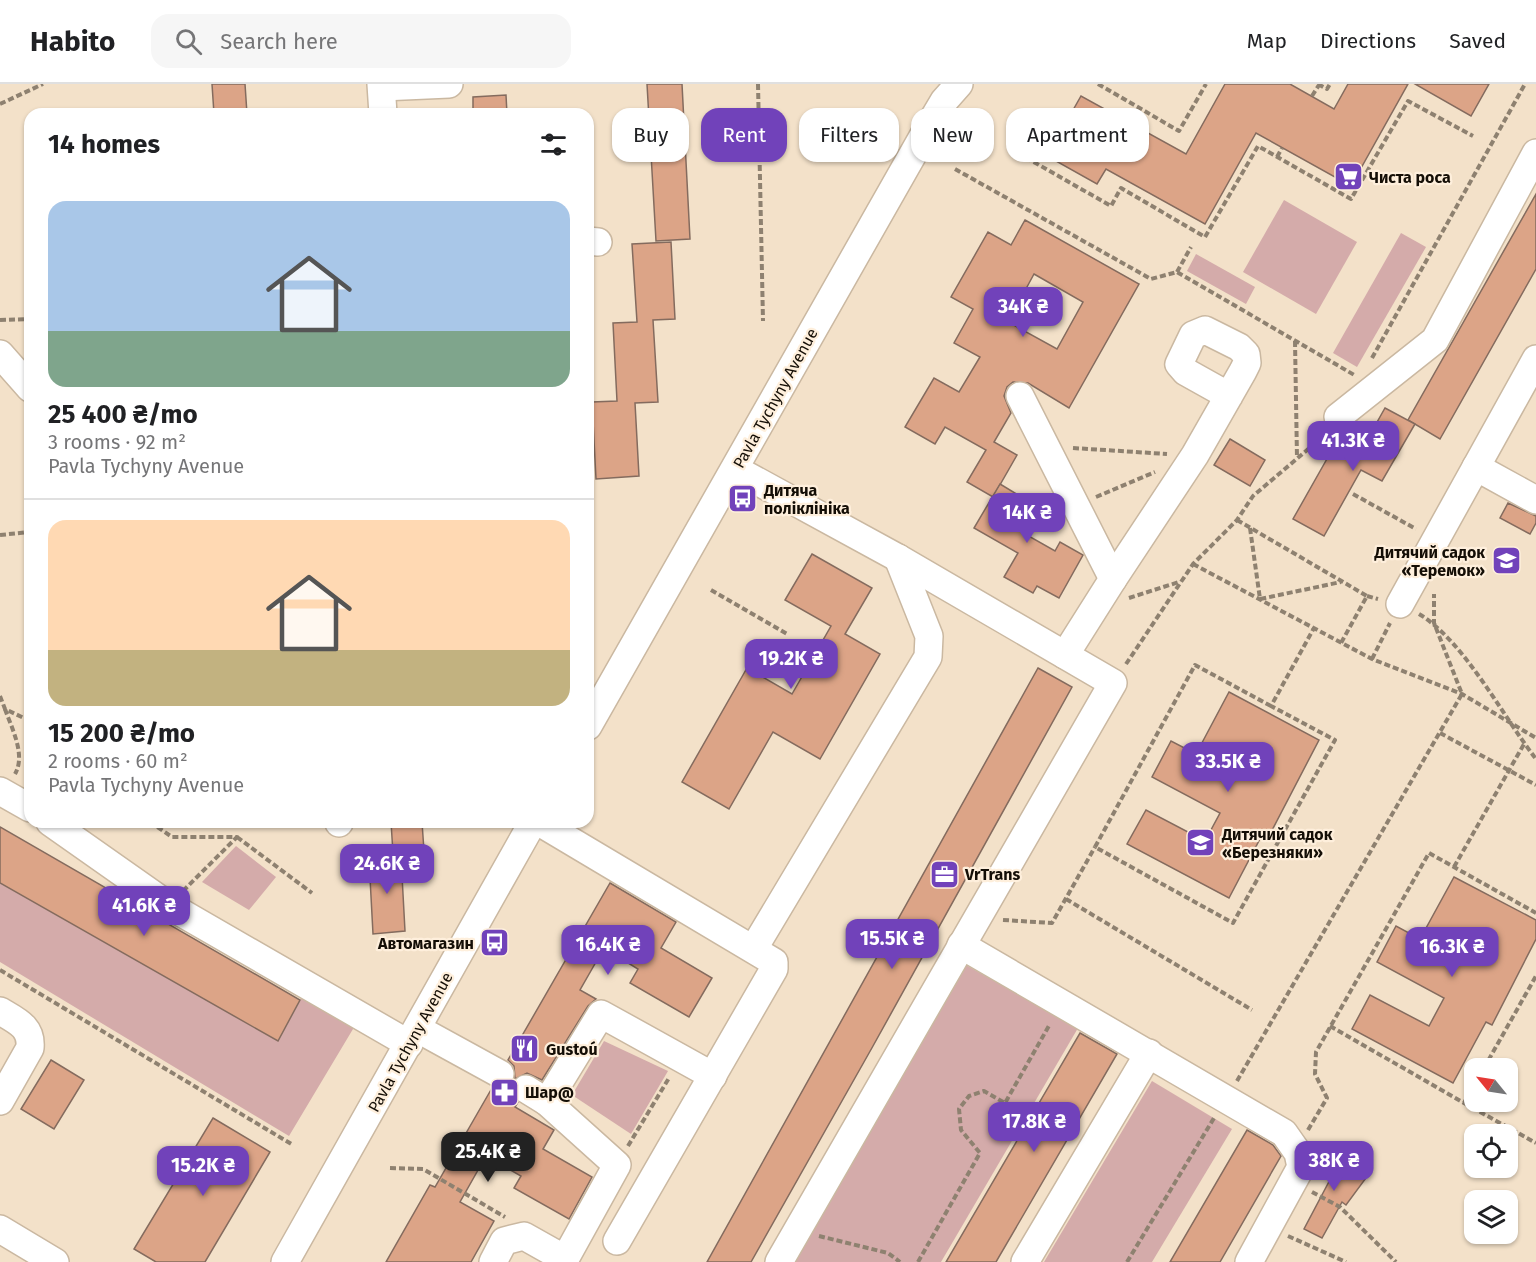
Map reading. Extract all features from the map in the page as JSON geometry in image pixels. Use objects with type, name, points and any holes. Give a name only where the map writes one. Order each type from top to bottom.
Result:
[{"type":"street","points":[[383,108],[382,85],[449,84]]},
{"type":"street","name":"Pavla Tychyny Avenue","points":[[594,716],[950,90]]},
{"type":"street","points":[[1338,417],[1435,340],[1536,153]]},
{"type":"street","points":[[0,354],[24,381]]},
{"type":"street","points":[[1400,604],[1536,359]]},
{"type":"street","points":[[1020,396],[1077,504],[1113,579]]},
{"type":"street","points":[[1065,655],[1195,455],[1229,396]]},
{"type":"street","points":[[1476,466],[1536,500]]},
{"type":"street","points":[[735,469],[898,558],[1113,683],[779,1262]]},
{"type":"street","points":[[754,948],[928,657],[929,636],[898,558]]},
{"type":"street","points":[[2,792],[24,805]]},
{"type":"street","points":[[59,828],[168,905],[413,1036],[500,1074]]},
{"type":"street","name":"Pavla Tychyny Avenue","points":[[285,1262],[530,828]]},
{"type":"street","points":[[549,828],[754,948],[772,960],[774,969],[617,1241]]},
{"type":"street","points":[[961,945],[1278,1128],[1295,1149],[1301,1167],[1249,1262]]},
{"type":"street","points":[[0,1011],[23,1025],[31,1038],[30,1048],[0,1101]]},
{"type":"street","points":[[493,1262],[504,1241],[524,1236],[565,1258],[617,1165],[537,1095],[601,1014],[713,1076]]},
{"type":"street","points":[[1026,1262],[1149,1053]]},
{"type":"street","points":[[0,1229],[55,1262]]},
{"type":"path","points":[[0,104],[43,84]]},
{"type":"path","points":[[758,84],[763,321]]},
{"type":"path","points":[[1098,84],[1179,131],[1206,84]]},
{"type":"path","points":[[1312,96],[1318,84],[1327,89],[1330,84]]},
{"type":"path","points":[[1369,364],[1525,84]]},
{"type":"path","points":[[1034,162],[1111,206],[1121,188],[1205,237],[1258,146],[1351,199],[1408,101],[1473,136]]},
{"type":"path","points":[[1482,145],[1489,149]]},
{"type":"path","points":[[1277,157],[1282,148]]},
{"type":"path","points":[[955,169],[1151,279],[1178,272],[1360,378],[1363,374]]},
{"type":"path","points":[[1178,272],[1191,247]]},
{"type":"path","points":[[0,320],[24,319]]},
{"type":"path","points":[[1294,340],[1297,458]]},
{"type":"path","points":[[1113,683],[1193,564],[1237,520],[1253,496],[1324,436],[1338,417]]},
{"type":"path","points":[[1048,447],[1195,455]]},
{"type":"path","points":[[1077,504],[1195,455]]},
{"type":"path","points":[[1353,494],[1435,539]]},
{"type":"path","points":[[1237,520],[1367,596],[1341,642]]},
{"type":"path","points":[[1250,528],[1260,599]]},
{"type":"path","points":[[0,535],[24,533]]},
{"type":"path","points":[[1193,564],[1372,660],[1462,693],[1509,724],[1536,738]]},
{"type":"path","points":[[1093,610],[1180,582]]},
{"type":"path","points":[[1260,599],[1342,582]]},
{"type":"path","points":[[1434,587],[1434,623],[1462,693]]},
{"type":"path","points":[[711,590],[787,634]]},
{"type":"path","points":[[1372,660],[1400,604],[1434,623],[1456,645],[1509,724],[1536,759]]},
{"type":"path","points":[[1271,706],[1314,628]]},
{"type":"path","points":[[981,912],[996,919],[1052,924],[1195,665],[1335,740],[1233,923],[1095,847]]},
{"type":"path","points":[[1127,1262],[1227,1098],[1462,693]]},
{"type":"path","points":[[0,696],[17,746],[20,766],[2,792]]},
{"type":"path","points":[[5,709],[24,718]]},
{"type":"path","points":[[1440,733],[1536,785]]},
{"type":"path","points":[[1454,867],[1524,744]]},
{"type":"path","points":[[159,828],[172,837],[237,837],[312,893]]},
{"type":"path","points":[[168,905],[237,837]]},
{"type":"path","points":[[1295,1149],[1327,1098],[1315,1074],[1316,1052],[1429,853],[1536,913]]},
{"type":"path","points":[[1066,899],[1252,1010]]},
{"type":"path","points":[[0,970],[293,1144]]},
{"type":"path","points":[[1490,1058],[1536,976]]},
{"type":"path","points":[[918,1262],[980,1153],[961,1130],[958,1109],[969,1096],[984,1091],[1005,1103],[1062,1002]]},
{"type":"path","points":[[1330,1026],[1464,1103]]},
{"type":"path","points":[[617,1165],[681,1059]]},
{"type":"path","points":[[1480,1112],[1536,1143]]},
{"type":"path","points":[[390,1168],[423,1169],[522,1227],[524,1236]]},
{"type":"path","points":[[1294,1182],[1340,1207],[1396,1262]]},
{"type":"path","points":[[799,1226],[821,1237],[888,1253],[900,1262]]},
{"type":"path","points":[[1269,1227],[1346,1262]]},
{"type":"shaded area","points":[[1284,200],[1357,242],[1316,314],[1243,272]]},
{"type":"shaded area","points":[[1401,233],[1426,247],[1357,367],[1333,353]]},
{"type":"shaded area","points":[[1196,254],[1255,287],[1246,304],[1187,271]]},
{"type":"shaded area","points":[[236,846],[276,877],[249,910],[202,882]]},
{"type":"shaded area","points":[[0,883],[278,1041],[302,997],[356,1024],[289,1136],[0,962]]},
{"type":"shaded area","points":[[957,960],[1078,1028],[941,1262],[791,1262]]},
{"type":"shaded area","points":[[604,1041],[668,1071],[631,1134],[572,1095]]},
{"type":"shaded area","points":[[1152,1081],[1232,1129],[1152,1262],[1044,1262]]},
{"type":"building","points":[[212,84],[245,84],[247,108],[214,108]]},
{"type":"building","points":[[647,84],[682,84],[683,108],[648,108]]},
{"type":"building","points":[[1225,84],[1290,84],[1334,109],[1348,84],[1408,84],[1351,186],[1256,133],[1205,224],[1106,169],[1097,184],[1058,162],[1149,162],[1149,134],[1186,154]]},
{"type":"building","points":[[1415,84],[1489,84],[1471,116]]},
{"type":"building","points":[[506,95],[507,108],[473,108],[473,97]]},
{"type":"building","points":[[1081,96],[1103,108],[1074,108]]},
{"type":"building","points":[[651,162],[686,162],[690,239],[656,241]]},
{"type":"building","points":[[1536,194],[1536,269],[1440,439],[1408,420]]},
{"type":"building","points":[[1025,220],[1139,284],[1069,408],[1028,383],[1013,382],[1007,387],[1004,396],[1011,413],[994,442],[1017,455],[993,497],[967,482],[986,450],[945,427],[935,444],[905,427],[934,378],[959,392],[980,357],[954,343],[973,309],[951,297],[988,232],[1011,245]],"holes":[[[1034,274],[1083,302],[1057,349],[1008,322]]]},
{"type":"building","points":[[671,242],[675,319],[653,320],[658,402],[635,403],[639,476],[596,479],[594,402],[617,401],[613,323],[637,322],[632,244]]},
{"type":"building","points":[[1385,408],[1415,424],[1382,481],[1361,470],[1324,536],[1293,519],[1332,450],[1354,463]]},
{"type":"building","points":[[1230,439],[1265,460],[1250,486],[1214,465]]},
{"type":"building","points":[[1000,484],[1040,508],[1025,534],[1055,551],[1060,542],[1083,555],[1059,598],[1037,586],[1033,593],[1004,577],[1018,553],[974,528]]},
{"type":"building","points":[[1508,503],[1536,516],[1536,523],[1530,534],[1500,518]]},
{"type":"building","points":[[812,554],[872,588],[845,634],[880,654],[820,759],[773,732],[729,809],[682,782],[747,668],[792,694],[831,626],[785,600]]},
{"type":"building","points":[[1038,668],[1072,687],[873,1046],[751,1262],[707,1262]]},
{"type":"building","points":[[1229,692],[1319,740],[1267,840],[1261,837],[1229,898],[1127,844],[1146,810],[1205,841],[1220,813],[1152,777],[1171,741],[1196,754]]},
{"type":"building","points":[[0,827],[300,1000],[278,1041],[0,883]]},
{"type":"building","points":[[391,828],[422,828],[424,851],[393,853]]},
{"type":"building","points":[[401,857],[405,931],[373,934],[369,859]]},
{"type":"building","points":[[1454,877],[1536,920],[1536,939],[1492,1025],[1486,1022],[1467,1058],[1464,1058],[1464,1063],[1453,1083],[1352,1029],[1370,995],[1429,1026],[1444,998],[1377,962],[1396,926],[1420,939]]},
{"type":"building","points":[[610,883],[676,922],[661,948],[712,978],[689,1017],[630,983],[638,969],[604,948],[580,990],[596,999],[588,1006],[542,1080],[527,1073],[515,1079],[514,1066],[508,1060]]},
{"type":"building","points":[[1080,1033],[1117,1054],[996,1262],[946,1262]]},
{"type":"building","points":[[51,1060],[84,1080],[54,1129],[21,1109]]},
{"type":"building","points":[[512,1084],[512,1096],[518,1102],[515,1107],[554,1130],[543,1149],[592,1177],[569,1219],[514,1188],[521,1176],[486,1156],[460,1202],[494,1221],[471,1262],[386,1262],[430,1185],[435,1187],[492,1088],[501,1090]]},
{"type":"building","points":[[213,1118],[270,1152],[205,1262],[156,1262],[134,1249]]},
{"type":"building","points":[[1247,1130],[1273,1145],[1281,1156],[1220,1262],[1170,1262]]},
{"type":"building","points":[[1327,1147],[1366,1178],[1346,1205],[1342,1202],[1322,1238],[1304,1229],[1333,1174],[1316,1162]]},
{"type":"place","name":"Чиста роса","points":[[1348,177]]},
{"type":"place","name":"Дитяча поліклініка","points":[[743,499]]},
{"type":"place","name":"Дитячий садок «Теремок»","points":[[1506,561]]},
{"type":"place","name":"Дитячий садок «Березняки»","points":[[1201,843]]},
{"type":"place","name":"VrTrans","points":[[944,874]]},
{"type":"place","name":"Автомагазин","points":[[495,943]]},
{"type":"place","name":"Gustoú","points":[[525,1049]]},
{"type":"place","name":"Шар@","points":[[504,1092]]}]
